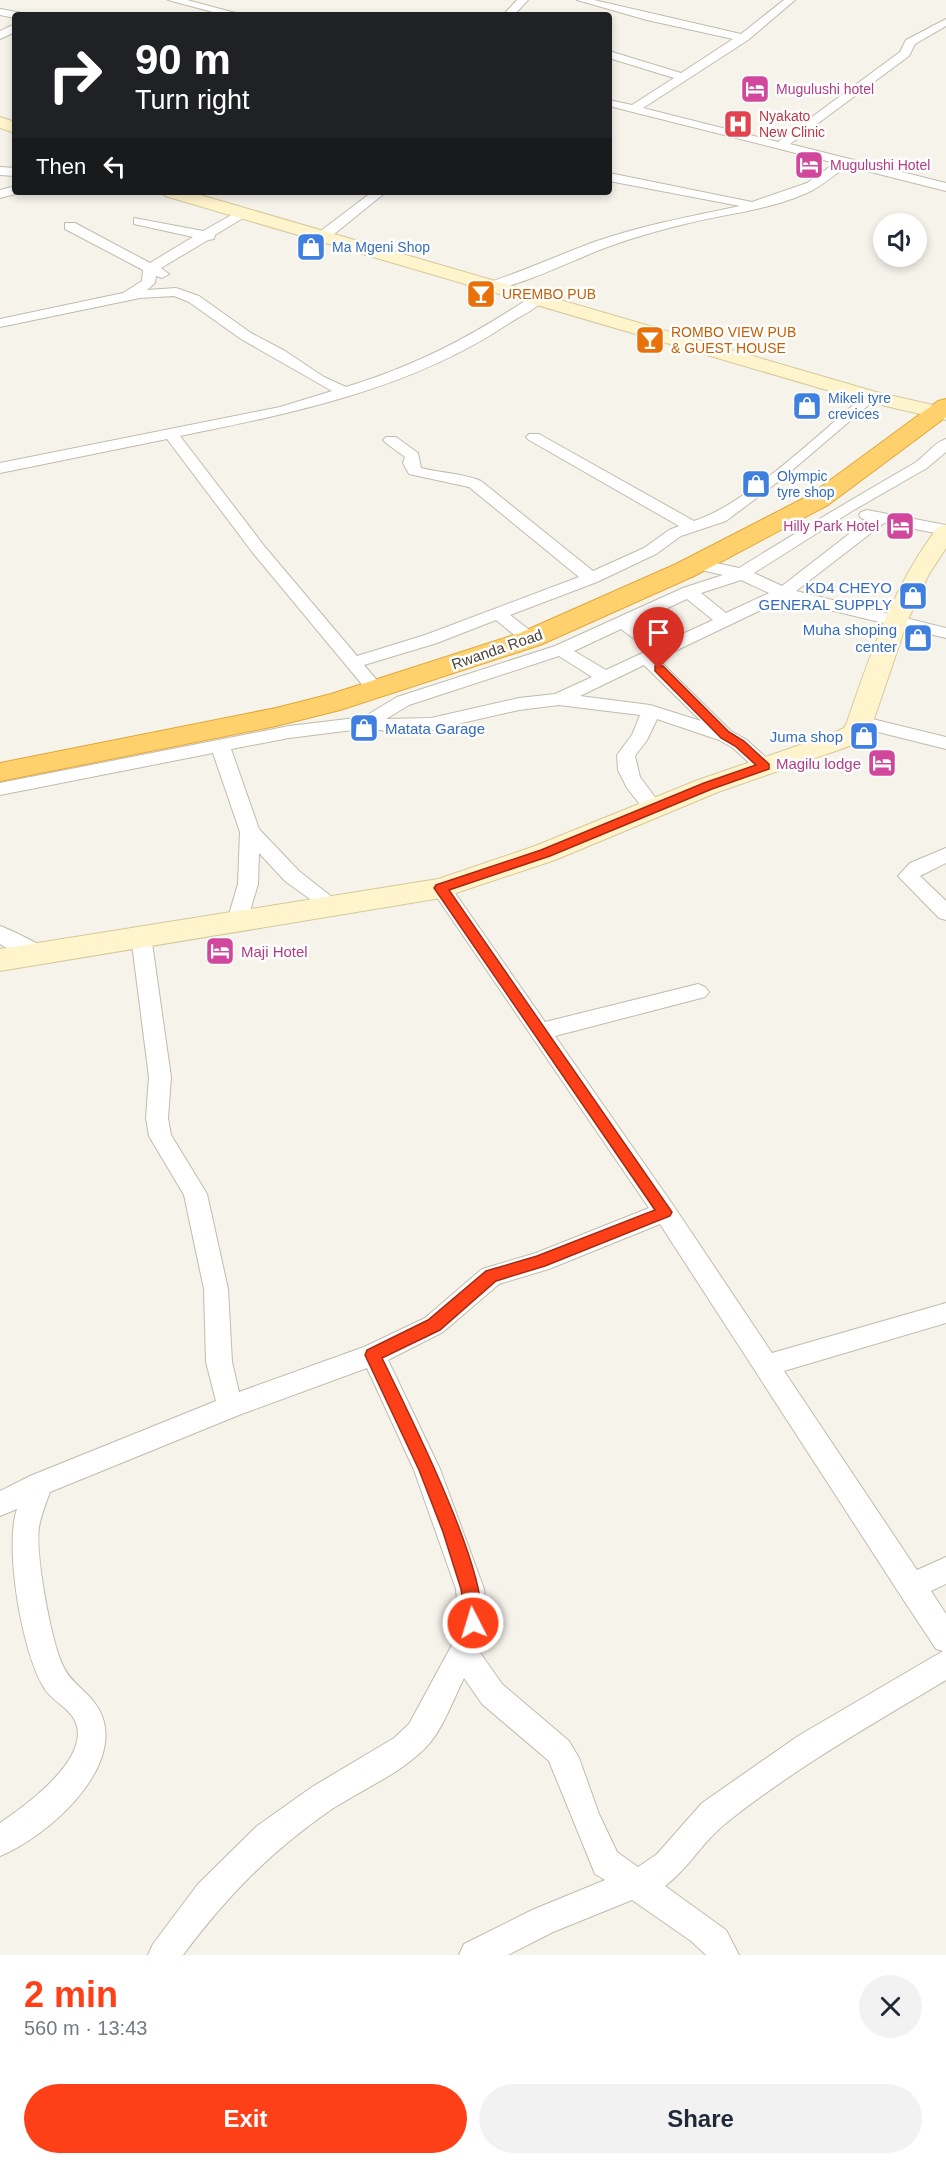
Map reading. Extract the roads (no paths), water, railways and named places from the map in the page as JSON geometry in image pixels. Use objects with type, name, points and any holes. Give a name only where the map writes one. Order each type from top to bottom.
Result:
[{"type":"highway","name":"Rwanda Road","points":[[0,772],[276,717],[376,690],[530,639],[613,604],[698,564],[819,500],[944,411]]},
{"type":"street","points":[[173,0],[225,12]]},
{"type":"street","points":[[511,12],[523,0]]},
{"type":"street","points":[[582,0],[744,38]]},
{"type":"street","points":[[773,0],[789,1]]},
{"type":"street","points":[[635,108],[744,38],[789,1]]},
{"type":"street","points":[[781,145],[905,54],[912,42],[946,22]]},
{"type":"street","points":[[612,55],[683,77]]},
{"type":"street","points":[[612,104],[946,187]]},
{"type":"street","points":[[495,285],[565,261],[680,212],[758,205],[804,190],[845,162]]},
{"type":"street","points":[[612,178],[758,205]]},
{"type":"street","points":[[652,185],[664,192],[680,212]]},
{"type":"street","points":[[181,195],[872,397],[944,411]]},
{"type":"street","points":[[323,236],[376,195]]},
{"type":"street","points":[[122,298],[148,283],[150,269],[177,252],[210,236],[244,213]]},
{"type":"street","points":[[139,221],[162,228],[210,236]]},
{"type":"street","points":[[70,226],[167,276],[194,299],[246,336],[280,354],[319,380],[346,392]]},
{"type":"street","points":[[0,323],[122,298],[170,291],[194,299]]},
{"type":"street","points":[[0,468],[284,411],[346,392],[434,360],[481,336],[539,298]]},
{"type":"street","points":[[355,662],[499,614],[591,578],[650,551],[675,533],[720,518],[872,397]]},
{"type":"street","points":[[171,434],[259,550],[355,662],[376,690]]},
{"type":"street","points":[[534,437],[692,527]]},
{"type":"street","points":[[392,440],[413,456],[411,463],[414,471],[445,479],[466,480],[475,484],[591,578]]},
{"type":"street","points":[[369,722],[403,701],[561,650],[689,592],[742,574],[846,508],[922,465],[946,444]]},
{"type":"street","points":[[0,960],[441,888],[545,853],[653,808],[838,741],[854,733],[860,722],[895,621],[926,562],[946,531],[880,518],[819,500]]},
{"type":"street","points":[[0,789],[289,732],[369,722],[396,726],[431,724],[559,699],[726,622],[783,593],[880,518]]},
{"type":"street","points":[[698,564],[742,574],[783,593],[946,633]]},
{"type":"street","points":[[689,592],[726,622]]},
{"type":"street","points":[[499,614],[530,639]]},
{"type":"street","points":[[623,622],[656,655],[725,735]]},
{"type":"street","points":[[561,650],[606,678]]},
{"type":"street","points":[[559,699],[650,711],[725,735],[740,744],[765,767]]},
{"type":"street","points":[[650,711],[641,736],[626,755],[625,765],[632,782],[653,808]]},
{"type":"street","points":[[860,722],[946,743]]},
{"type":"street","points":[[220,745],[250,832],[248,884],[237,921]]},
{"type":"street","points":[[250,832],[292,876],[332,905]]},
{"type":"street","points":[[946,855],[916,868],[908,876],[946,913]]},
{"type":"street","points":[[441,888],[665,1212],[764,1366],[946,1639]]},
{"type":"street","points":[[0,933],[12,942],[42,953]]},
{"type":"street","points":[[141,936],[160,1077],[157,1125],[160,1136],[195,1194],[216,1289],[219,1362],[230,1407]]},
{"type":"street","points":[[541,1031],[698,992]]},
{"type":"street","points":[[0,1504],[39,1484],[230,1407],[373,1355],[434,1325],[491,1276],[540,1262],[665,1212]]},
{"type":"street","points":[[764,1366],[946,1313]]},
{"type":"street","points":[[164,1955],[209,1895],[268,1837],[323,1798],[404,1748],[419,1734],[463,1652],[473,1623],[470,1589],[452,1532],[427,1469],[373,1355]]},
{"type":"street","points":[[0,1841],[38,1812],[67,1785],[89,1755],[91,1731],[87,1713],[62,1690],[50,1672],[27,1562],[25,1528],[39,1484]]},
{"type":"street","points":[[911,1587],[946,1570]]},
{"type":"street","points":[[463,1652],[492,1694],[559,1750],[569,1768],[585,1818],[606,1863],[709,1935],[723,1955]]},
{"type":"street","points":[[476,1955],[543,1921],[637,1884],[668,1865],[713,1815],[808,1746],[946,1664]]},
{"type":"place","name":"Mugulushi hotel","points":[[755,89]]},
{"type":"place","name":"Nyakato New Clinic","points":[[738,124]]},
{"type":"place","name":"Mugulushi Hotel","points":[[809,165]]},
{"type":"place","name":"Ma Mgeni Shop","points":[[311,247]]},
{"type":"place","name":"UREMBO PUB","points":[[481,294]]},
{"type":"place","name":"ROMBO VIEW PUB & GUEST HOUSE","points":[[650,340]]},
{"type":"place","name":"Mikeli tyre crevices","points":[[807,406]]},
{"type":"place","name":"Olympic tyre shop","points":[[756,484]]},
{"type":"place","name":"Hilly Park Hotel","points":[[900,526]]},
{"type":"place","name":"KD4 CHEYO GENERAL SUPPLY","points":[[913,596]]},
{"type":"place","name":"Muha shoping center","points":[[918,638]]},
{"type":"place","name":"Matata Garage","points":[[364,728]]},
{"type":"place","name":"Juma shop","points":[[864,736]]},
{"type":"place","name":"Magilu lodge","points":[[882,763]]},
{"type":"place","name":"Maji Hotel","points":[[220,951]]}]
